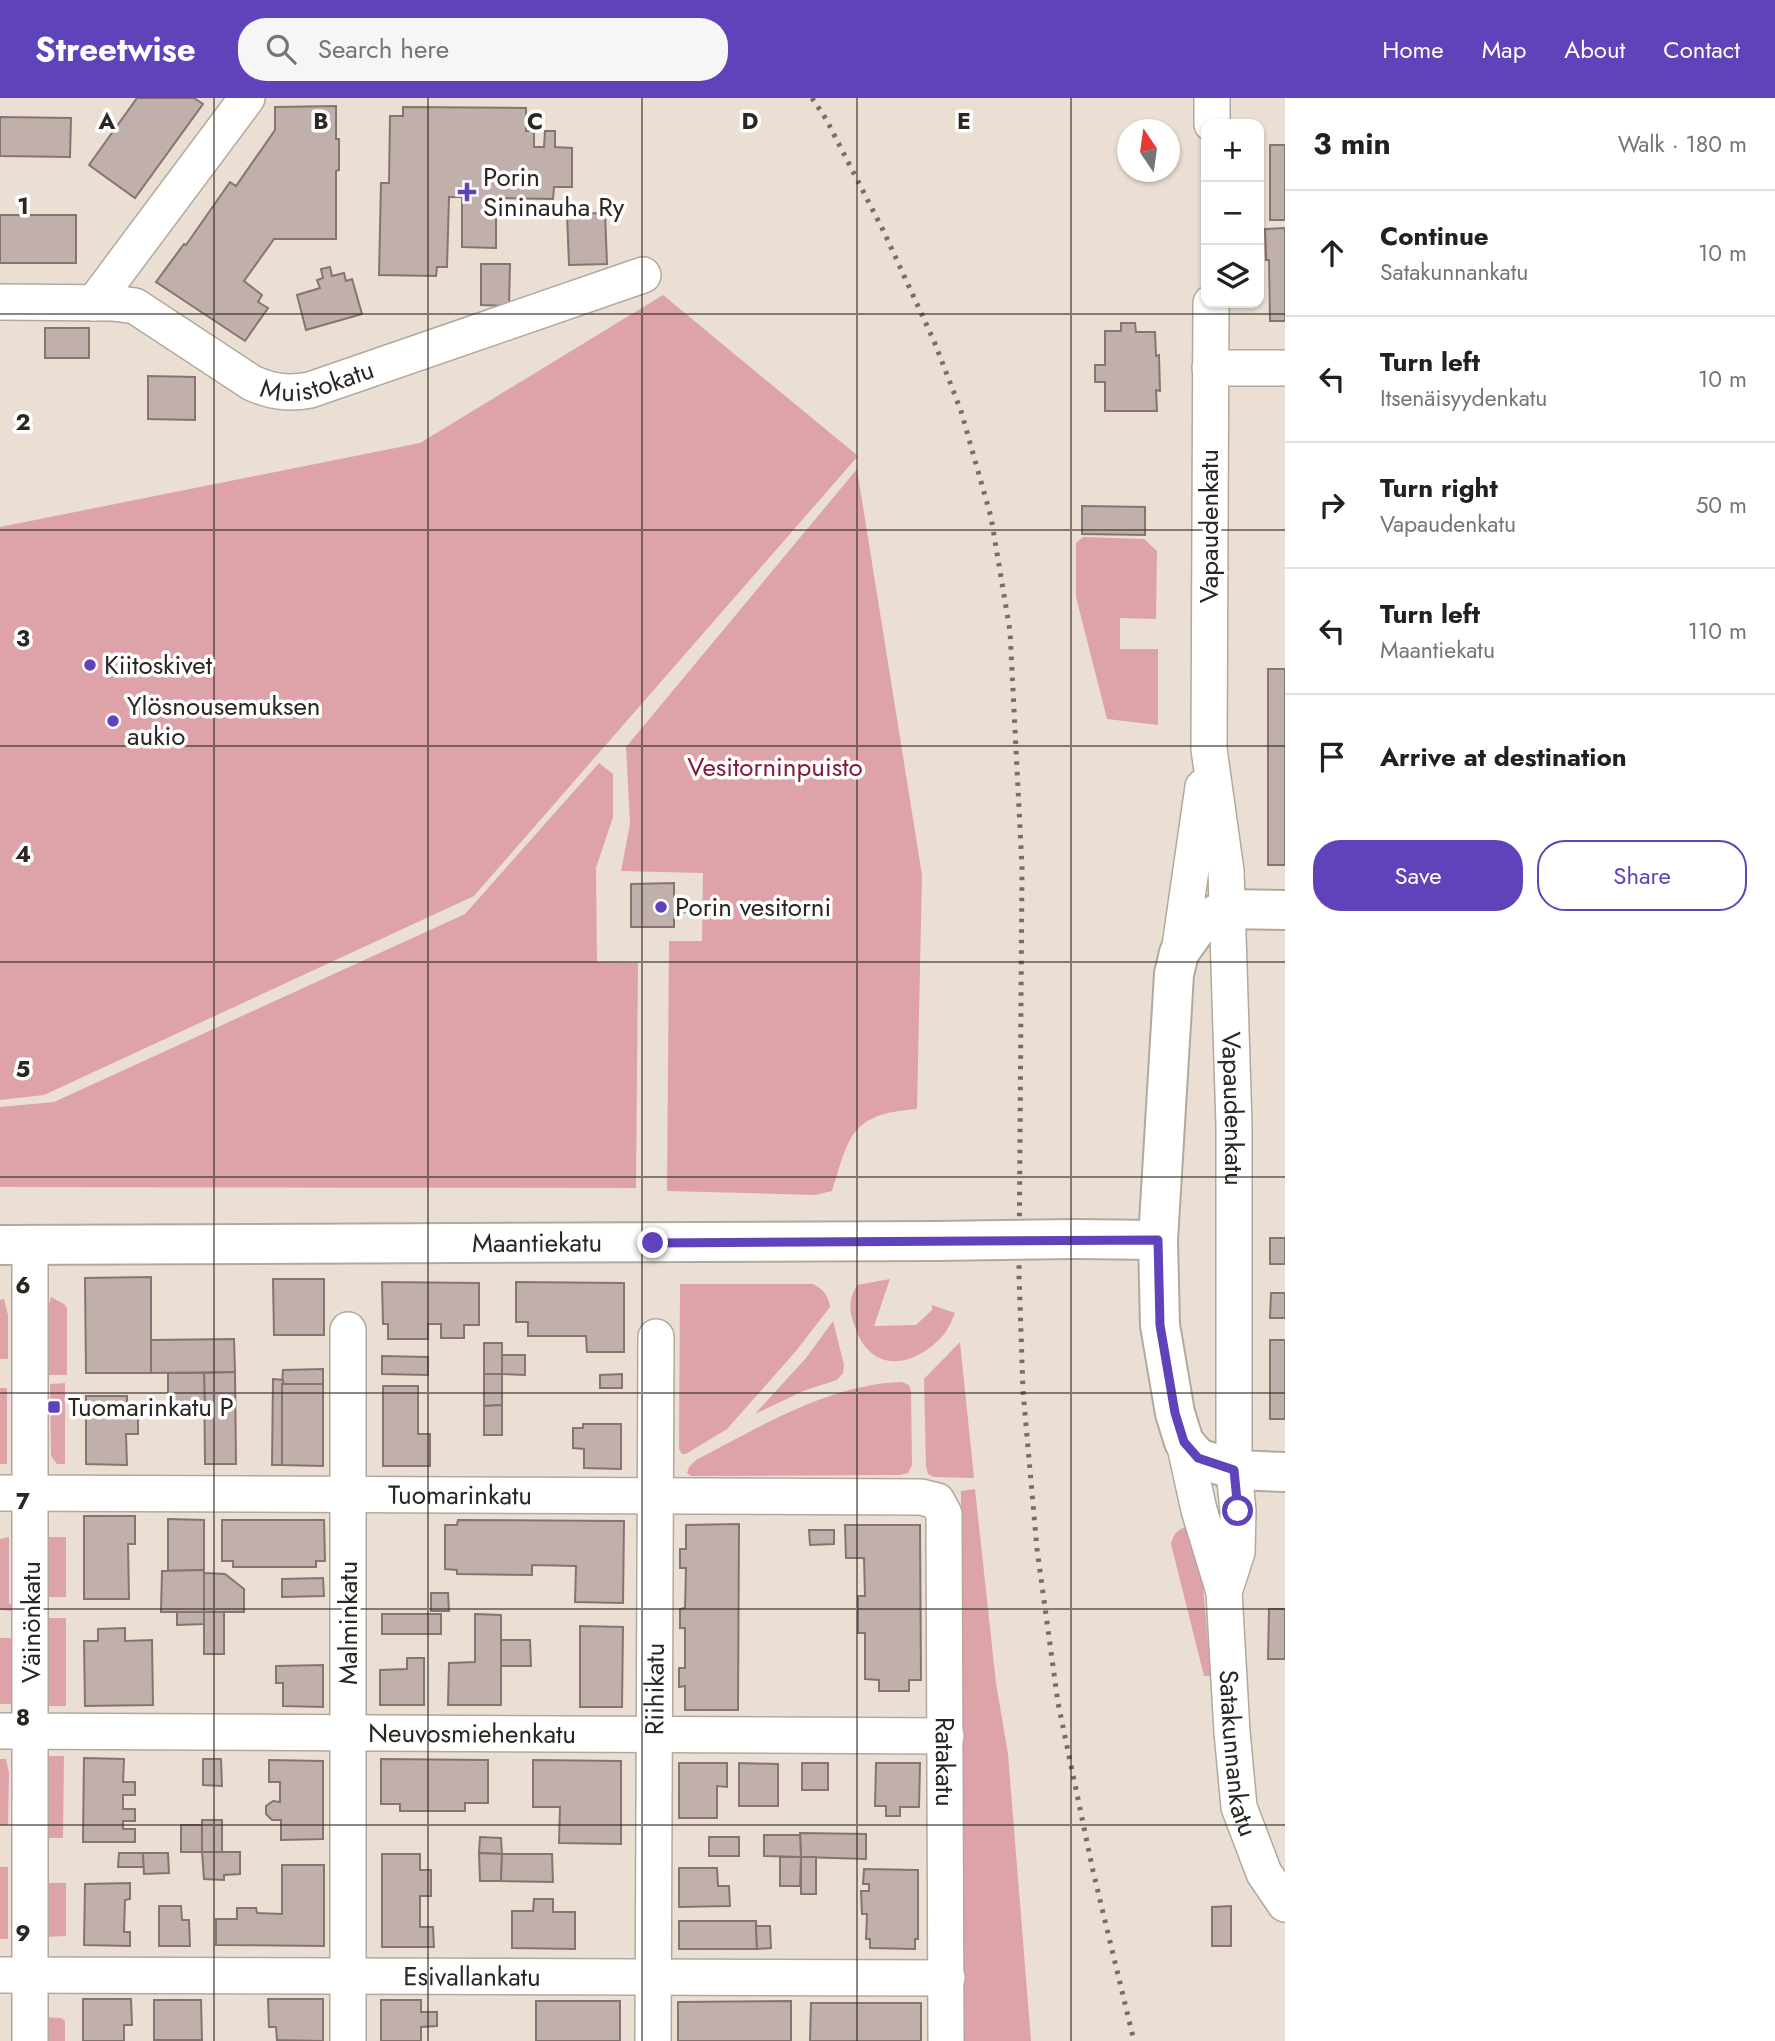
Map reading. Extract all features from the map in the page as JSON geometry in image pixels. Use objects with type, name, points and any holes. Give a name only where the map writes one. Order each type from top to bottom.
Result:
[{"type":"main road","points":[[1179,953],[1201,922],[1226,909],[1285,909]]},
{"type":"main road","name":"Vapaudenkatu","points":[[1179,953],[1174,974],[1158,1240],[1160,1325],[1175,1413],[1184,1442]]},
{"type":"main road","name":"Maantiekatu","points":[[15,1245],[1158,1240]]},
{"type":"main road","points":[[1184,1442],[1198,1458],[1234,1470],[1285,1472]]},
{"type":"street","points":[[94,303],[247,98]]},
{"type":"street","points":[[1212,98],[1212,119]]},
{"type":"street","name":"Muistokatu","points":[[0,302],[135,306],[252,383],[265,389],[296,393],[344,379],[643,275]]},
{"type":"street","name":"Vapaudenkatu","points":[[1210,308],[1209,749],[1226,871],[1234,1125],[1234,1470]]},
{"type":"street","points":[[1210,368],[1285,368]]},
{"type":"street","name":"Vapaudenkatu","points":[[1179,953],[1209,749]]},
{"type":"street","name":"Väinönkatu","points":[[15,1245],[15,1975],[30,2041]]},
{"type":"street","name":"Malminkatu","points":[[348,1331],[348,2041]]},
{"type":"street","name":"Riihikatu","points":[[653,2041],[656,1337]]},
{"type":"street","name":"Satakunnankatu","points":[[1184,1442],[1199,1510],[1224,1592],[1232,1732],[1240,1807],[1264,1873],[1285,1904]]},
{"type":"street","name":"Satakunnankatu","points":[[1224,1592],[1237,1552],[1238,1511],[1234,1470]]},
{"type":"street","name":"Tuomarinkatu","points":[[16,1493],[921,1497]]},
{"type":"street","name":"Ratakatu","points":[[921,1497],[937,1502],[944,1514],[946,2041]]},
{"type":"street","name":"Neuvosmiehenkatu","points":[[15,1731],[946,1736]]},
{"type":"street","name":"Esivallankatu","points":[[15,1975],[947,1978]]},
{"type":"green space","points":[[663,295],[858,456],[474,896],[44,1095],[0,1100],[0,527],[420,443]]},
{"type":"green space","name":"Vesitorninpuisto","points":[[857,469],[922,875],[917,1109],[878,1116],[865,1122],[849,1142],[832,1191],[815,1195],[667,1191],[669,941],[702,941],[703,873],[621,871],[630,824],[626,747]]},
{"type":"green space","points":[[1083,537],[1144,539],[1157,551],[1156,619],[1120,618],[1120,649],[1158,649],[1158,725],[1107,719],[1076,597],[1076,543]]},
{"type":"green space","points":[[599,763],[613,774],[613,817],[596,868],[597,962],[638,963],[636,1188],[0,1187],[0,1107],[54,1102],[465,914]]},
{"type":"green space","points":[[890,1279],[874,1326],[916,1325],[932,1310],[932,1305],[955,1313],[945,1333],[934,1345],[908,1359],[895,1361],[872,1353],[862,1343],[851,1311],[852,1296],[857,1285]]},
{"type":"green space","points":[[680,1284],[813,1284],[825,1293],[830,1307],[796,1351],[727,1429],[686,1454],[682,1454],[679,1449]]},
{"type":"green space","points":[[51,1297],[67,1308],[67,1375],[48,1375],[47,1312]]},
{"type":"green space","points":[[4,1299],[8,1315],[8,1359],[0,1359],[0,1300]]},
{"type":"green space","points":[[833,1321],[844,1365],[843,1373],[837,1380],[803,1391],[755,1414],[806,1358]]},
{"type":"green space","points":[[960,1342],[974,1478],[934,1477],[928,1474],[926,1467],[924,1379]]},
{"type":"green space","points":[[902,1382],[909,1385],[911,1391],[912,1465],[908,1473],[691,1476],[687,1473],[696,1460],[796,1409],[848,1390]]},
{"type":"green space","points":[[65,1383],[65,1464],[57,1464],[51,1456],[50,1384]]},
{"type":"green space","points":[[0,1388],[7,1388],[7,1464],[0,1464]]},
{"type":"green space","points":[[975,1489],[996,1683],[1008,1754],[1031,2041],[964,2041],[961,1491]]},
{"type":"green space","points":[[1191,1525],[1203,1586],[1211,1676],[1204,1676],[1171,1544],[1178,1531]]},
{"type":"green space","points":[[9,1537],[9,1603],[13,1606],[13,1611],[0,1610],[0,1539]]},
{"type":"green space","points":[[46,1537],[66,1537],[66,1597],[46,1597]]},
{"type":"green space","points":[[46,1618],[66,1618],[66,1706],[48,1706],[46,1699]]},
{"type":"green space","points":[[0,1638],[13,1638],[11,1704],[0,1704]]},
{"type":"green space","points":[[46,1756],[64,1756],[63,1838],[43,1838]]},
{"type":"green space","points":[[0,1759],[6,1759],[9,1773],[8,1825],[0,1825]]},
{"type":"green space","points":[[0,1867],[8,1867],[8,1939],[0,1939]]},
{"type":"green space","points":[[46,1883],[66,1883],[66,1936],[46,1937]]},
{"type":"green space","points":[[43,2017],[61,2018],[65,2021],[65,2041],[43,2041]]},
{"type":"building","points":[[137,98],[194,98],[203,104],[135,198],[89,165]]},
{"type":"building","points":[[336,106],[339,170],[336,171],[336,239],[274,239],[244,281],[262,295],[258,302],[268,308],[245,341],[156,282],[184,244],[186,245],[230,182],[236,186],[275,130],[275,107]]},
{"type":"building","name":"Porin Sininauha Ry","points":[[403,107],[526,108],[526,131],[534,131],[534,147],[544,147],[545,131],[555,131],[555,147],[572,148],[572,187],[554,187],[553,199],[496,198],[496,248],[462,247],[462,197],[449,197],[447,267],[437,267],[436,276],[379,275],[381,183],[389,183],[390,116],[403,116]]},
{"type":"building","points":[[0,117],[71,118],[70,157],[0,156]]},
{"type":"building","points":[[1270,145],[1285,145],[1285,220],[1270,220]]},
{"type":"building","points":[[605,213],[607,264],[569,265],[567,214]]},
{"type":"building","points":[[0,215],[76,215],[76,263],[0,263]]},
{"type":"building","points":[[1285,228],[1285,321],[1270,321],[1269,260],[1266,260],[1265,229]]},
{"type":"building","points":[[481,264],[510,264],[509,306],[481,305]]},
{"type":"building","points":[[330,267],[332,276],[344,273],[346,281],[352,279],[362,314],[306,330],[297,295],[320,288],[317,280],[323,278],[321,269]]},
{"type":"building","points":[[1121,323],[1135,323],[1136,332],[1155,332],[1160,391],[1156,390],[1157,411],[1105,411],[1105,382],[1095,382],[1095,365],[1105,365],[1105,331],[1121,331]]},
{"type":"building","points":[[45,328],[89,328],[89,358],[45,358]]},
{"type":"building","points":[[148,376],[195,377],[195,420],[148,419]]},
{"type":"building","points":[[1082,506],[1145,507],[1145,535],[1082,534]]},
{"type":"building","points":[[1268,669],[1285,669],[1285,865],[1268,865]]},
{"type":"building","name":"Porin vesitorni","points":[[674,883],[674,897],[685,897],[690,905],[685,912],[674,913],[674,927],[631,927],[631,884]]},
{"type":"building","points":[[1270,1238],[1285,1238],[1285,1264],[1270,1264]]},
{"type":"building","points":[[151,1277],[151,1373],[86,1373],[85,1278]]},
{"type":"building","points":[[273,1279],[324,1279],[324,1335],[274,1335]]},
{"type":"building","points":[[382,1282],[479,1283],[479,1325],[464,1325],[464,1338],[441,1338],[441,1324],[428,1324],[428,1339],[388,1339],[388,1324],[383,1324]]},
{"type":"building","points":[[516,1282],[624,1283],[624,1352],[587,1352],[586,1336],[528,1336],[528,1322],[516,1322]]},
{"type":"building","points":[[1271,1293],[1285,1293],[1285,1318],[1270,1318]]},
{"type":"building","points":[[234,1339],[235,1372],[151,1373],[151,1340]]},
{"type":"building","points":[[1270,1340],[1285,1340],[1285,1419],[1270,1419]]},
{"type":"building","points":[[484,1343],[502,1343],[502,1374],[484,1374]]},
{"type":"building","points":[[502,1355],[525,1355],[525,1375],[502,1374]]},
{"type":"building","points":[[382,1356],[428,1357],[428,1375],[382,1374]]},
{"type":"building","points":[[323,1369],[323,1384],[282,1384],[283,1370]]},
{"type":"building","points":[[235,1372],[236,1464],[205,1464],[204,1373]]},
{"type":"building","points":[[168,1373],[204,1373],[205,1411],[168,1411]]},
{"type":"building","points":[[484,1374],[502,1374],[502,1405],[484,1406]]},
{"type":"building","points":[[622,1374],[622,1388],[600,1388],[600,1375]]},
{"type":"building","points":[[273,1379],[283,1380],[282,1465],[272,1465]]},
{"type":"building","points":[[282,1384],[323,1384],[323,1466],[282,1465]]},
{"type":"building","points":[[383,1386],[418,1386],[418,1434],[430,1434],[430,1466],[383,1466]]},
{"type":"building","points":[[86,1396],[127,1396],[127,1413],[138,1413],[138,1434],[126,1434],[127,1465],[86,1464]]},
{"type":"building","points":[[502,1405],[502,1435],[484,1435],[484,1406]]},
{"type":"building","points":[[583,1424],[621,1424],[621,1469],[584,1468],[584,1449],[573,1448],[573,1428],[583,1428]]},
{"type":"building","points":[[84,1516],[135,1516],[135,1544],[128,1544],[129,1599],[84,1599]]},
{"type":"building","points":[[168,1519],[204,1520],[204,1570],[168,1571]]},
{"type":"building","points":[[222,1520],[324,1520],[325,1561],[316,1561],[316,1567],[233,1567],[233,1561],[222,1561]]},
{"type":"building","points":[[458,1520],[624,1521],[623,1603],[575,1602],[576,1566],[532,1565],[532,1575],[457,1574],[457,1570],[445,1569],[445,1525],[457,1525]]},
{"type":"building","points":[[739,1524],[738,1710],[685,1710],[685,1686],[679,1687],[679,1668],[685,1668],[685,1628],[680,1628],[680,1609],[685,1608],[686,1568],[680,1568],[680,1549],[686,1549],[686,1525]]},
{"type":"building","points":[[845,1525],[920,1525],[921,1680],[909,1680],[909,1691],[879,1691],[879,1680],[865,1679],[865,1633],[858,1633],[858,1596],[865,1596],[864,1558],[846,1558]]},
{"type":"building","points":[[809,1530],[834,1530],[834,1544],[810,1545]]},
{"type":"building","points":[[204,1570],[204,1612],[161,1612],[162,1571]]},
{"type":"building","points":[[204,1573],[225,1574],[244,1589],[244,1612],[204,1612]]},
{"type":"building","points":[[323,1578],[324,1596],[282,1597],[282,1579]]},
{"type":"building","points":[[431,1593],[448,1593],[449,1611],[431,1611]]},
{"type":"building","points":[[1269,1609],[1285,1609],[1285,1659],[1268,1659]]},
{"type":"building","points":[[177,1612],[204,1612],[204,1624],[177,1625]]},
{"type":"building","points":[[204,1612],[224,1612],[224,1654],[204,1654]]},
{"type":"building","points":[[382,1614],[441,1614],[441,1634],[382,1634]]},
{"type":"building","points":[[475,1614],[501,1615],[501,1705],[448,1705],[449,1663],[475,1662]]},
{"type":"building","points":[[580,1626],[623,1627],[622,1707],[580,1707]]},
{"type":"building","points":[[125,1628],[125,1641],[152,1640],[153,1705],[85,1706],[84,1641],[98,1641],[98,1629]]},
{"type":"building","points":[[501,1640],[530,1640],[531,1666],[501,1666]]},
{"type":"building","points":[[407,1658],[424,1658],[424,1705],[380,1705],[380,1670],[407,1669]]},
{"type":"building","points":[[323,1665],[323,1707],[283,1706],[283,1683],[276,1683],[276,1666]]},
{"type":"building","points":[[84,1758],[124,1759],[123,1782],[135,1782],[135,1795],[123,1795],[123,1809],[135,1809],[135,1821],[123,1821],[123,1829],[135,1829],[135,1842],[83,1842]]},
{"type":"building","points":[[203,1759],[221,1759],[222,1786],[203,1785]]},
{"type":"building","points":[[381,1759],[488,1760],[488,1803],[465,1803],[465,1811],[400,1811],[400,1804],[381,1804]]},
{"type":"building","points":[[269,1760],[323,1761],[323,1839],[281,1840],[281,1820],[272,1820],[266,1814],[266,1806],[273,1801],[280,1802],[280,1782],[269,1782]]},
{"type":"building","points":[[533,1760],[621,1761],[621,1844],[559,1843],[560,1807],[533,1807]]},
{"type":"building","points":[[679,1763],[727,1763],[727,1787],[717,1786],[717,1818],[679,1818]]},
{"type":"building","points":[[739,1763],[778,1764],[778,1806],[739,1806]]},
{"type":"building","points":[[802,1763],[828,1763],[828,1790],[802,1790]]},
{"type":"building","points":[[876,1763],[920,1763],[919,1807],[900,1807],[900,1816],[886,1816],[886,1806],[875,1806]]},
{"type":"building","points":[[202,1820],[222,1820],[222,1852],[202,1852]]},
{"type":"building","points":[[181,1825],[202,1825],[202,1852],[181,1852]]},
{"type":"building","points":[[800,1833],[866,1834],[866,1859],[801,1857]]},
{"type":"building","points":[[764,1835],[800,1835],[801,1857],[764,1856]]},
{"type":"building","points":[[480,1837],[501,1838],[502,1854],[479,1853]]},
{"type":"building","points":[[709,1837],[739,1837],[739,1856],[709,1856]]},
{"type":"building","points":[[202,1852],[240,1852],[240,1874],[224,1875],[224,1880],[204,1879]]},
{"type":"building","points":[[119,1853],[143,1853],[144,1867],[118,1867]]},
{"type":"building","points":[[143,1853],[168,1853],[169,1873],[144,1874]]},
{"type":"building","points":[[479,1853],[502,1854],[501,1881],[480,1881]]},
{"type":"building","points":[[382,1854],[420,1854],[420,1870],[431,1870],[431,1896],[420,1896],[420,1927],[433,1927],[434,1947],[382,1947]]},
{"type":"building","points":[[502,1854],[552,1854],[553,1882],[501,1881]]},
{"type":"building","points":[[780,1857],[801,1857],[800,1886],[780,1886]]},
{"type":"building","points":[[801,1857],[816,1857],[816,1894],[801,1894]]},
{"type":"building","points":[[282,1865],[324,1865],[324,1946],[216,1945],[216,1919],[237,1919],[237,1908],[256,1908],[257,1913],[282,1914]]},
{"type":"building","points":[[679,1868],[717,1868],[718,1886],[729,1886],[730,1906],[679,1907]]},
{"type":"building","points":[[864,1869],[918,1870],[918,1939],[915,1939],[915,1949],[870,1948],[870,1939],[866,1939],[867,1914],[862,1914],[861,1891],[869,1891],[869,1884],[863,1884]]},
{"type":"building","points":[[130,1883],[130,1899],[125,1900],[124,1932],[130,1932],[130,1946],[84,1945],[85,1884]]},
{"type":"building","points":[[534,1899],[553,1899],[553,1912],[575,1912],[575,1949],[512,1948],[512,1911],[533,1911]]},
{"type":"building","points":[[159,1906],[181,1906],[182,1920],[189,1920],[190,1946],[159,1946]]},
{"type":"building","points":[[1231,1906],[1231,1946],[1212,1946],[1212,1907]]},
{"type":"building","points":[[679,1921],[756,1921],[757,1949],[679,1949]]},
{"type":"building","points":[[756,1926],[770,1926],[771,1948],[757,1949]]},
{"type":"building","points":[[83,1999],[131,1999],[132,2025],[124,2025],[124,2041],[83,2041]]},
{"type":"building","points":[[268,1999],[323,1999],[323,2041],[277,2040],[276,2027],[269,2027]]},
{"type":"building","points":[[154,2000],[201,2000],[202,2040],[154,2040]]},
{"type":"building","points":[[381,2000],[421,2000],[421,2012],[437,2012],[437,2026],[421,2027],[421,2041],[381,2041]]},
{"type":"building","points":[[536,2001],[620,2001],[620,2041],[536,2041]]},
{"type":"building","points":[[791,2001],[791,2041],[678,2041],[678,2002]]},
{"type":"building","points":[[811,2003],[921,2003],[921,2041],[810,2041]]},
{"type":"railway","points":[[812,98],[826,119],[883,230],[934,341],[961,411],[991,517],[1010,631],[1022,867],[1019,1275],[1023,1391],[1037,1549],[1058,1703],[1093,1871],[1134,2041]]},
{"type":"place","name":"Porin Sininauha Ry","points":[[467,192]]},
{"type":"place","name":"Kiitoskivet","points":[[90,665]]},
{"type":"place","name":"Ylösnousemuksen aukio","points":[[113,721]]},
{"type":"place","name":"Porin vesitorni","points":[[661,907]]},
{"type":"place","name":"Tuomarinkatu P","points":[[54,1407]]},
{"type":"route","points":[[653,1243],[1158,1240],[1160,1325],[1175,1413],[1184,1442],[1198,1458],[1234,1470],[1238,1511]]}]
